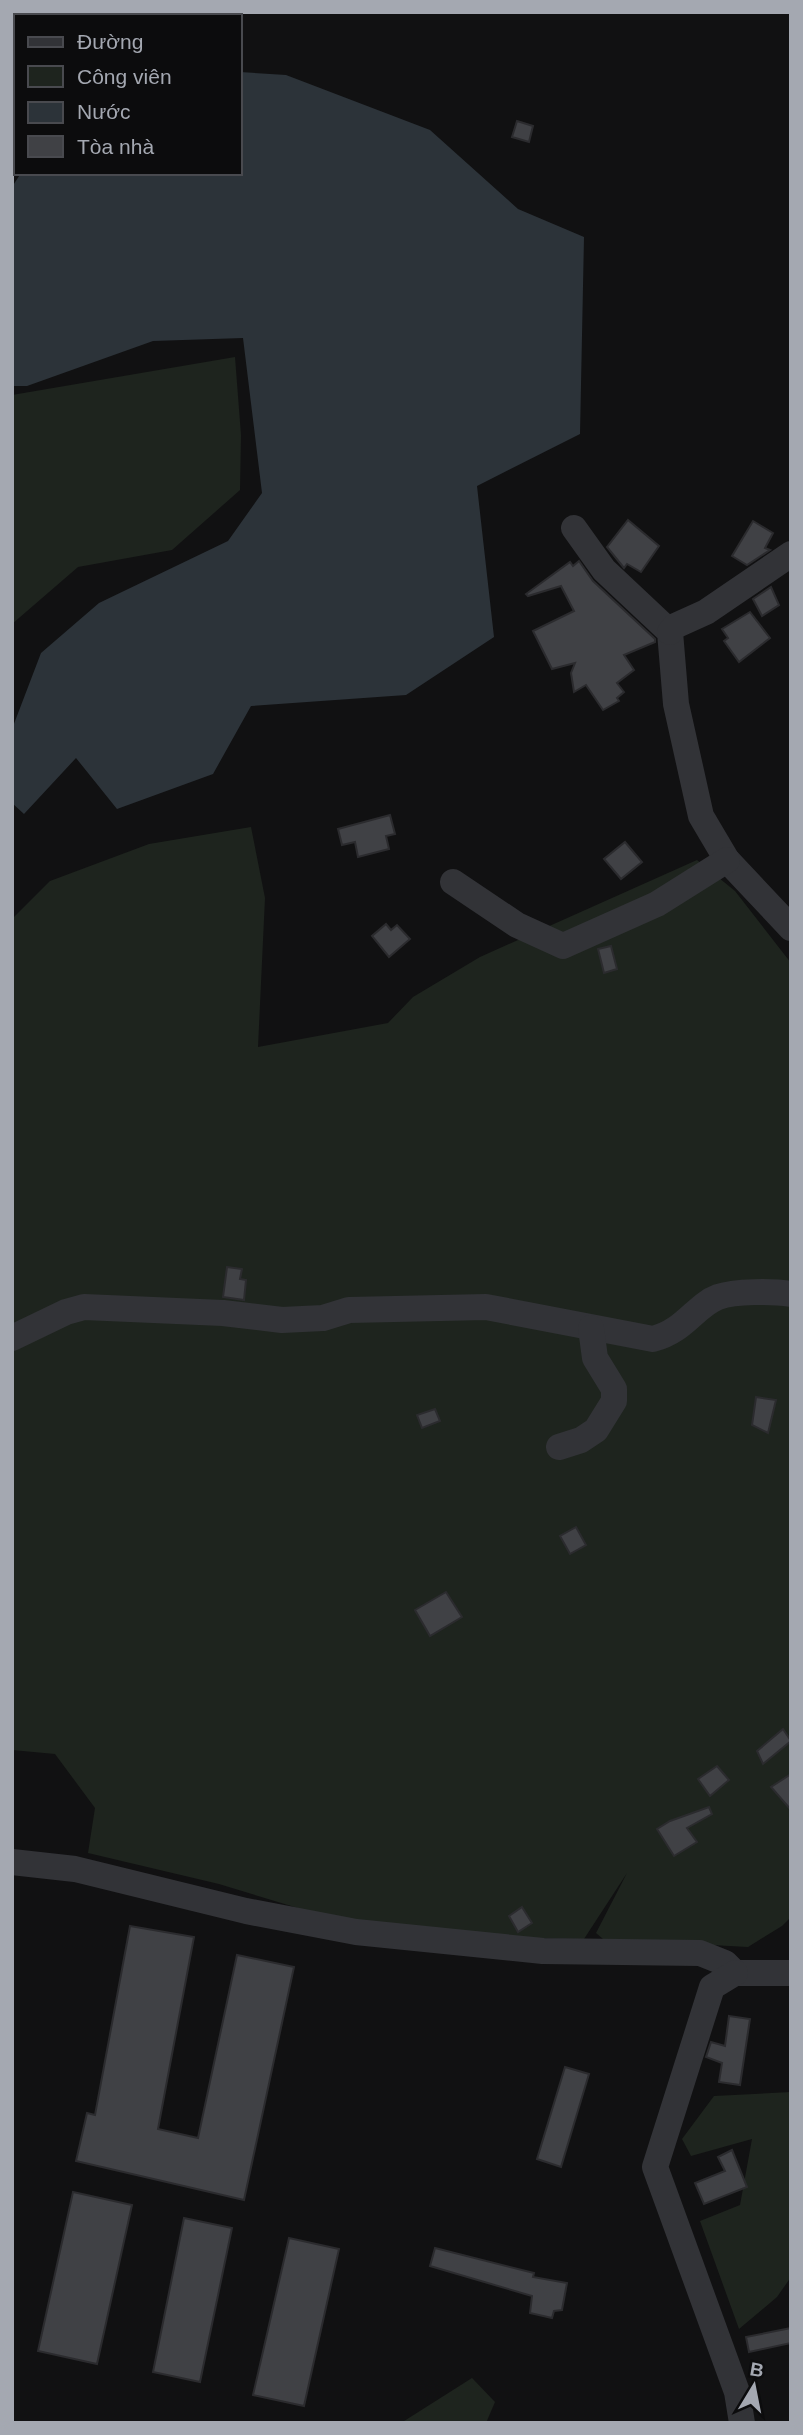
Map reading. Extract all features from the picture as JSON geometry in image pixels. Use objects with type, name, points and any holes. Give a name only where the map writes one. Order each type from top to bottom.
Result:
[{"type":"street","points":[[573,528],[604,570],[670,632],[676,704],[701,816],[727,860],[791,928]]},
{"type":"street","points":[[670,632],[675,626],[706,612],[791,554]]},
{"type":"street","points":[[453,882],[517,925],[563,946],[657,904],[727,860]]},
{"type":"street","points":[[12,1338],[66,1312],[84,1307],[147,1312],[223,1313],[282,1320],[323,1318],[349,1310],[486,1307],[577,1322],[591,1328],[653,1339],[671,1334],[718,1297],[772,1291],[791,1294]]},
{"type":"street","points":[[559,1447],[581,1440],[596,1430],[614,1401],[614,1388],[595,1358],[591,1328]]},
{"type":"street","points":[[12,1862],[75,1869],[246,1910],[356,1931],[542,1951],[700,1954],[724,1963],[735,1973]]},
{"type":"street","points":[[742,2423],[737,2392],[655,2167],[712,1987],[735,1973],[791,1973]]},
{"type":"green space","points":[[235,357],[241,435],[240,490],[172,550],[78,567],[12,624],[12,395]]},
{"type":"green space","points":[[251,827],[265,898],[258,1047],[388,1023],[413,997],[480,957],[697,860],[735,891],[791,963],[791,1917],[782,1926],[748,1947],[603,1939],[596,1933],[627,1873],[584,1939],[437,1936],[311,1912],[219,1884],[88,1853],[95,1808],[55,1754],[12,1750],[12,919],[50,881],[149,844]]},
{"type":"green space","points":[[791,2092],[791,2277],[777,2297],[739,2329],[700,2221],[740,2205],[752,2139],[691,2156],[682,2139],[714,2096]]},
{"type":"green space","points":[[472,2378],[495,2402],[486,2423],[401,2423]]},
{"type":"water","points":[[242,72],[286,75],[430,130],[518,209],[584,237],[580,434],[477,486],[494,637],[406,695],[251,706],[213,774],[117,809],[76,758],[24,814],[12,803],[12,729],[41,653],[99,603],[228,541],[262,493],[243,338],[153,341],[27,386],[12,386],[12,187],[20,175],[242,175]]},
{"type":"building","points":[[517,121],[533,126],[529,142],[512,137]]},
{"type":"building","points":[[628,520],[659,546],[641,572],[627,564],[624,568],[607,547]]},
{"type":"building","points":[[753,521],[773,533],[765,548],[770,550],[747,565],[732,556]]},
{"type":"building","points":[[579,561],[593,581],[655,639],[655,642],[624,655],[634,670],[617,683],[624,692],[617,698],[619,701],[603,710],[586,685],[574,692],[571,673],[575,663],[552,669],[533,631],[574,611],[561,586],[528,596],[526,594],[570,562],[573,566]]},
{"type":"building","points":[[771,587],[779,605],[762,616],[753,599]]},
{"type":"building","points":[[750,612],[770,638],[739,662],[724,641],[728,638],[722,629]]},
{"type":"building","points":[[390,815],[395,834],[386,836],[389,849],[358,857],[355,842],[342,845],[338,829]]},
{"type":"building","points":[[625,842],[642,862],[621,879],[604,859]]},
{"type":"building","points":[[386,924],[391,930],[397,925],[410,939],[389,957],[372,936]]},
{"type":"building","points":[[611,946],[617,969],[604,973],[598,949]]},
{"type":"building","points":[[227,1267],[242,1269],[240,1279],[246,1280],[244,1300],[223,1297]]},
{"type":"building","points":[[756,1397],[776,1400],[768,1433],[752,1425]]},
{"type":"building","points":[[435,1409],[440,1421],[422,1428],[417,1415]]},
{"type":"building","points":[[576,1527],[586,1545],[570,1554],[560,1536]]},
{"type":"building","points":[[446,1592],[462,1617],[430,1636],[415,1610]]},
{"type":"building","points":[[783,1729],[791,1741],[763,1764],[757,1751]]},
{"type":"building","points":[[717,1766],[729,1780],[710,1796],[698,1779]]},
{"type":"building","points":[[791,1774],[791,1810],[771,1787]]},
{"type":"building","points":[[709,1807],[712,1814],[687,1828],[697,1842],[674,1856],[657,1829],[670,1821]]},
{"type":"building","points":[[522,1907],[532,1923],[518,1932],[509,1916]]},
{"type":"building","points":[[130,1926],[194,1937],[158,2129],[198,2138],[237,1955],[294,1967],[244,2200],[76,2161],[87,2113],[95,2115]]},
{"type":"building","points":[[729,2016],[750,2019],[740,2085],[719,2082],[722,2063],[706,2057],[711,2042],[725,2046]]},
{"type":"building","points":[[565,2067],[589,2074],[561,2167],[537,2159]]},
{"type":"building","points":[[732,2150],[747,2187],[704,2204],[695,2183],[725,2171],[718,2157]]},
{"type":"building","points":[[73,2192],[132,2205],[97,2364],[38,2351]]},
{"type":"building","points":[[184,2218],[232,2228],[200,2382],[153,2372]]},
{"type":"building","points":[[289,2238],[339,2249],[304,2406],[253,2395]]},
{"type":"building","points":[[435,2248],[534,2273],[533,2277],[567,2283],[562,2310],[554,2311],[552,2318],[530,2313],[532,2296],[430,2266]]},
{"type":"building","points":[[791,2328],[791,2343],[749,2352],[746,2337]]}]
